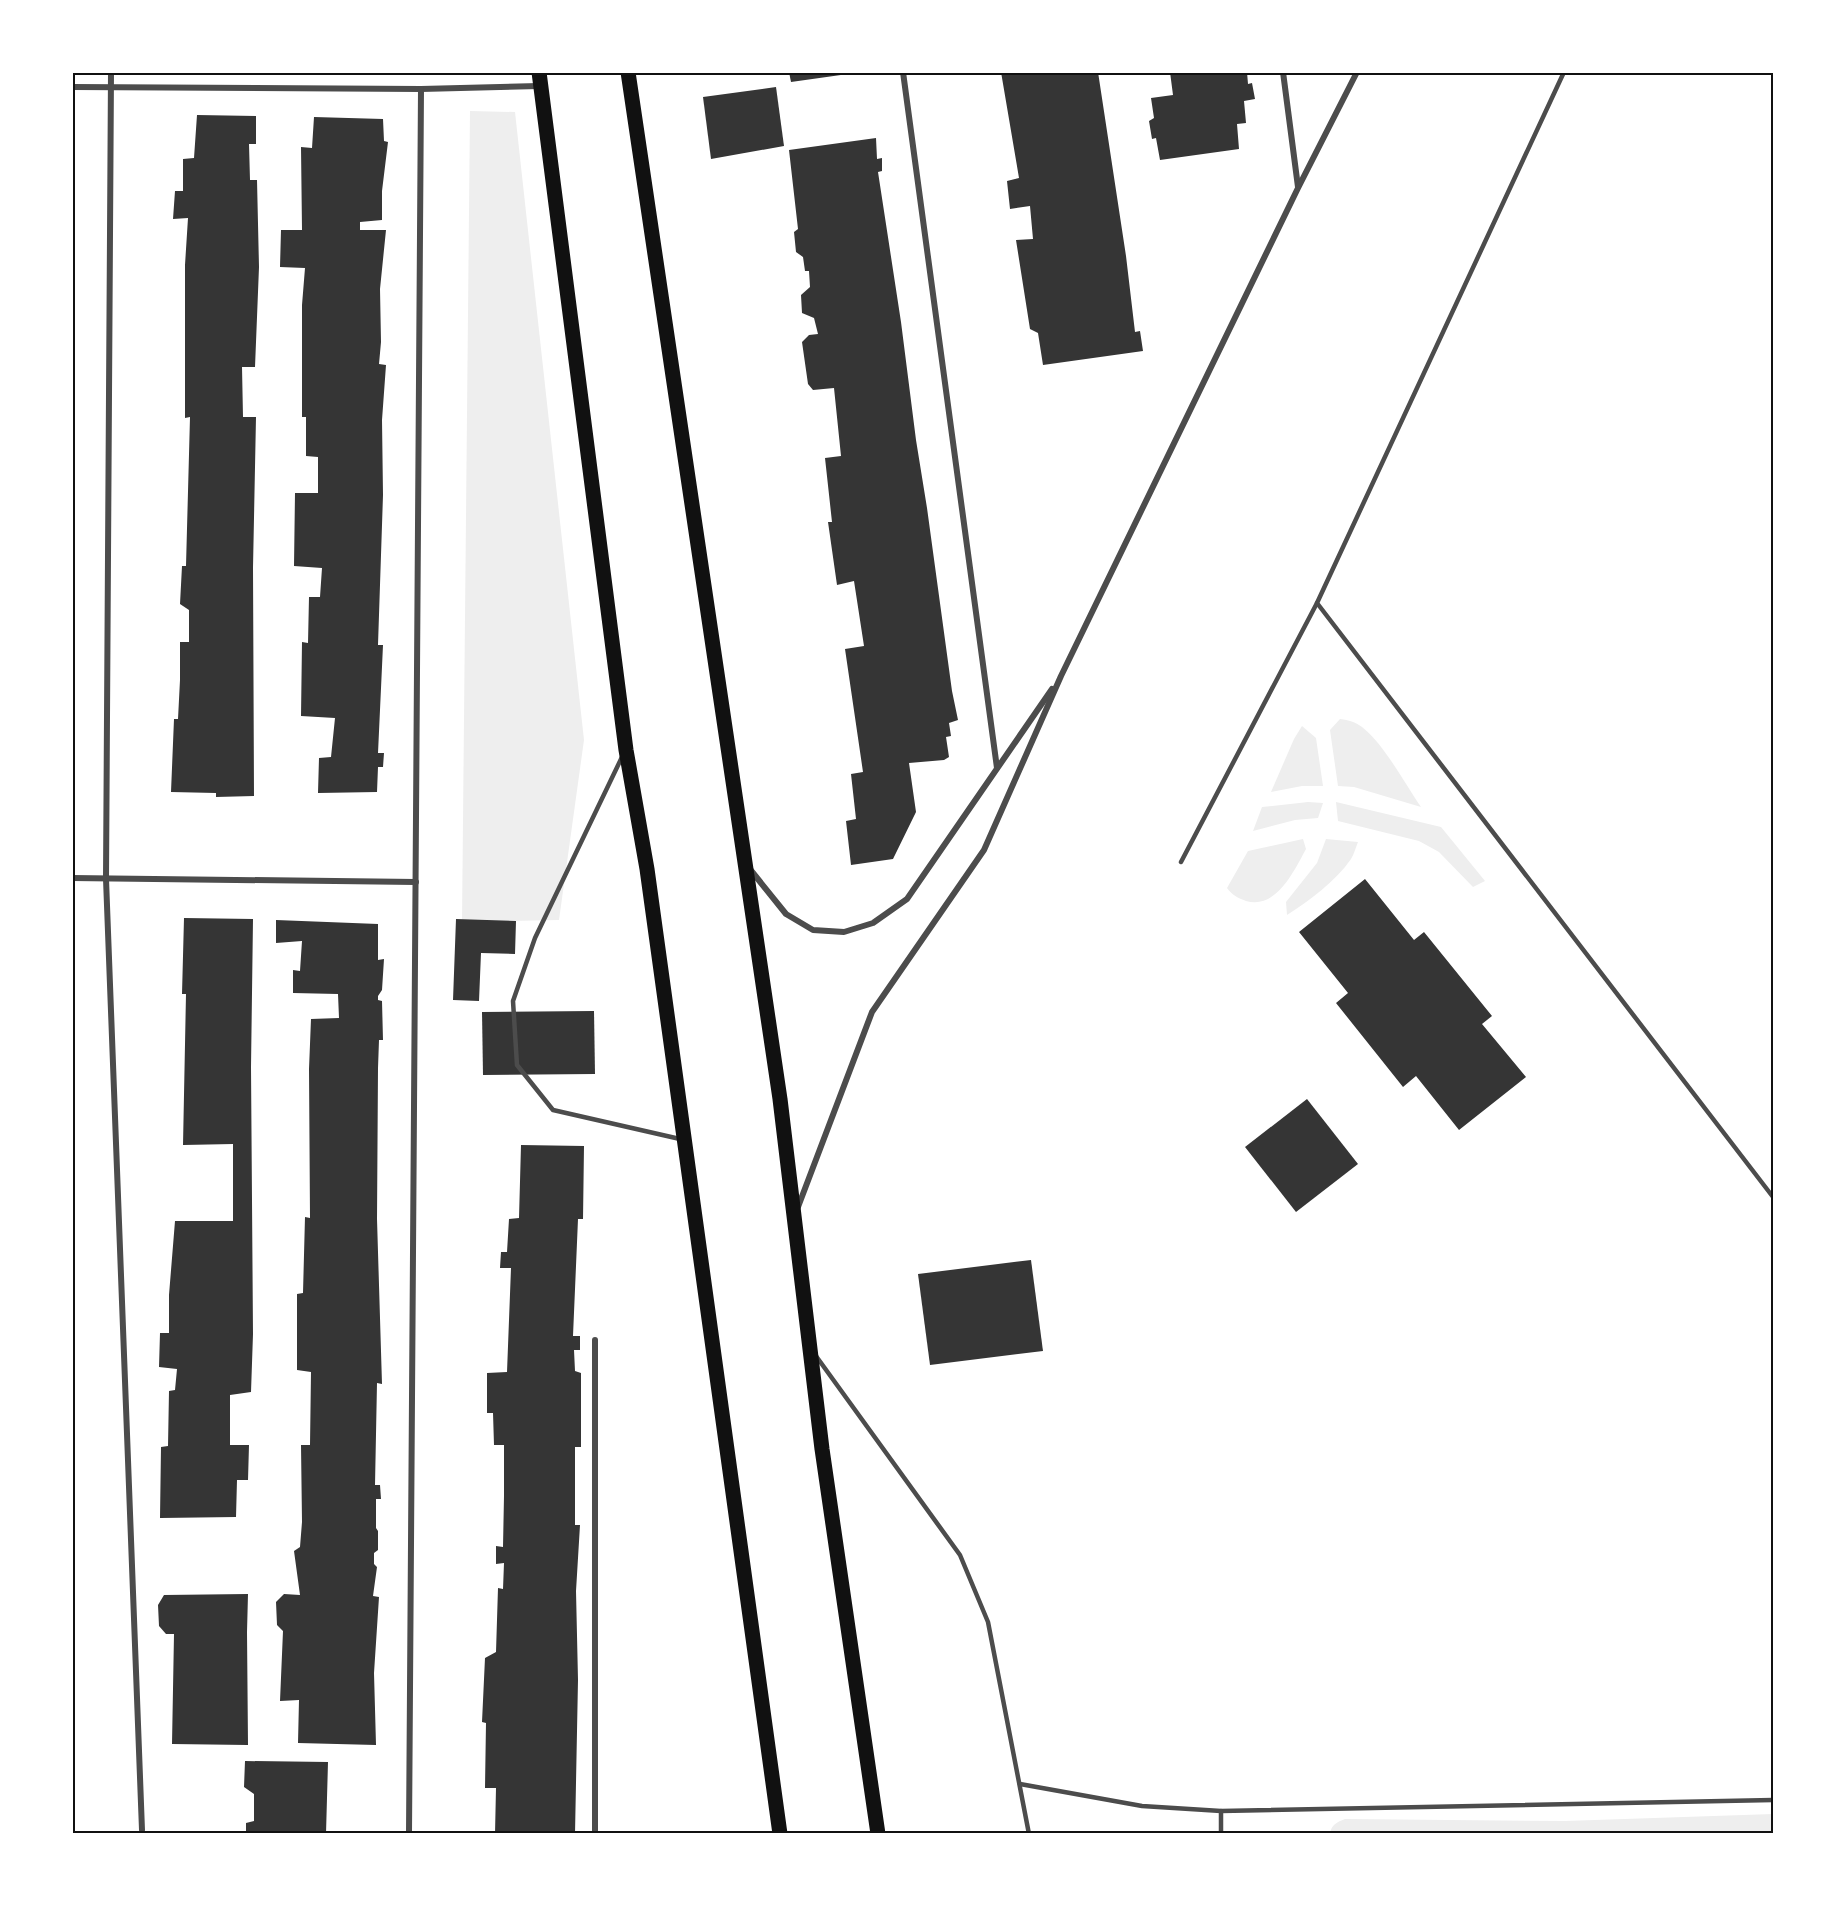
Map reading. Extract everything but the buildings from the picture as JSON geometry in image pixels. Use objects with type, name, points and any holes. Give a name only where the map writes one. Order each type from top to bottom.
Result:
[{"type":"main road","points":[[628,72],[780,1099],[822,1449],[878,1834]]},
{"type":"main road","points":[[540,79],[626,750],[648,869],[780,1834]]},
{"type":"street","points":[[111,72],[106,879],[142,1830]]},
{"type":"street","points":[[903,72],[997,768]]},
{"type":"street","points":[[1283,72],[1298,188]]},
{"type":"street","points":[[794,1215],[872,1012],[984,850],[1061,676],[1298,188],[1357,72]]},
{"type":"street","points":[[72,87],[422,89],[540,79]]},
{"type":"street","points":[[409,1834],[422,89]]},
{"type":"street","points":[[745,862],[786,914],[813,930],[844,933],[873,923],[907,898],[1061,676]]},
{"type":"street","points":[[72,878],[416,882]]},
{"type":"street","points":[[595,1340],[595,1834]]},
{"type":"lane","points":[[1181,862],[1317,603],[1564,72]]},
{"type":"lane","points":[[1317,603],[1773,1197]]},
{"type":"lane","points":[[626,750],[536,938],[513,1001],[517,1065],[553,1110],[685,1140]]},
{"type":"lane","points":[[810,1349],[960,1555],[988,1622],[1029,1834]]},
{"type":"lane","points":[[1020,1784],[1142,1806],[1221,1810],[1773,1800]]},
{"type":"lane","points":[[1221,1810],[1221,1834]]},
{"type":"shaded area","points":[[470,111],[515,112],[584,740],[559,920],[462,922]]},
{"type":"shaded area","points":[[1340,719],[1357,724],[1370,734],[1421,807],[1354,787],[1338,786],[1330,730]]},
{"type":"shaded area","points":[[1302,726],[1316,738],[1323,786],[1302,786],[1271,792],[1294,739]]},
{"type":"shaded area","points":[[1308,802],[1323,803],[1318,818],[1295,820],[1253,831],[1262,807]]},
{"type":"shaded area","points":[[1336,802],[1441,827],[1485,881],[1473,887],[1439,852],[1419,841],[1338,821]]},
{"type":"shaded area","points":[[1303,839],[1306,849],[1290,877],[1283,887],[1266,900],[1246,901],[1235,896],[1227,888],[1248,851]]},
{"type":"shaded area","points":[[1326,839],[1358,842],[1351,859],[1330,883],[1287,915],[1286,902],[1317,863]]},
{"type":"shaded area","points":[[1773,1814],[1773,1834],[1330,1834],[1335,1824],[1345,1819],[1565,1821]]}]
